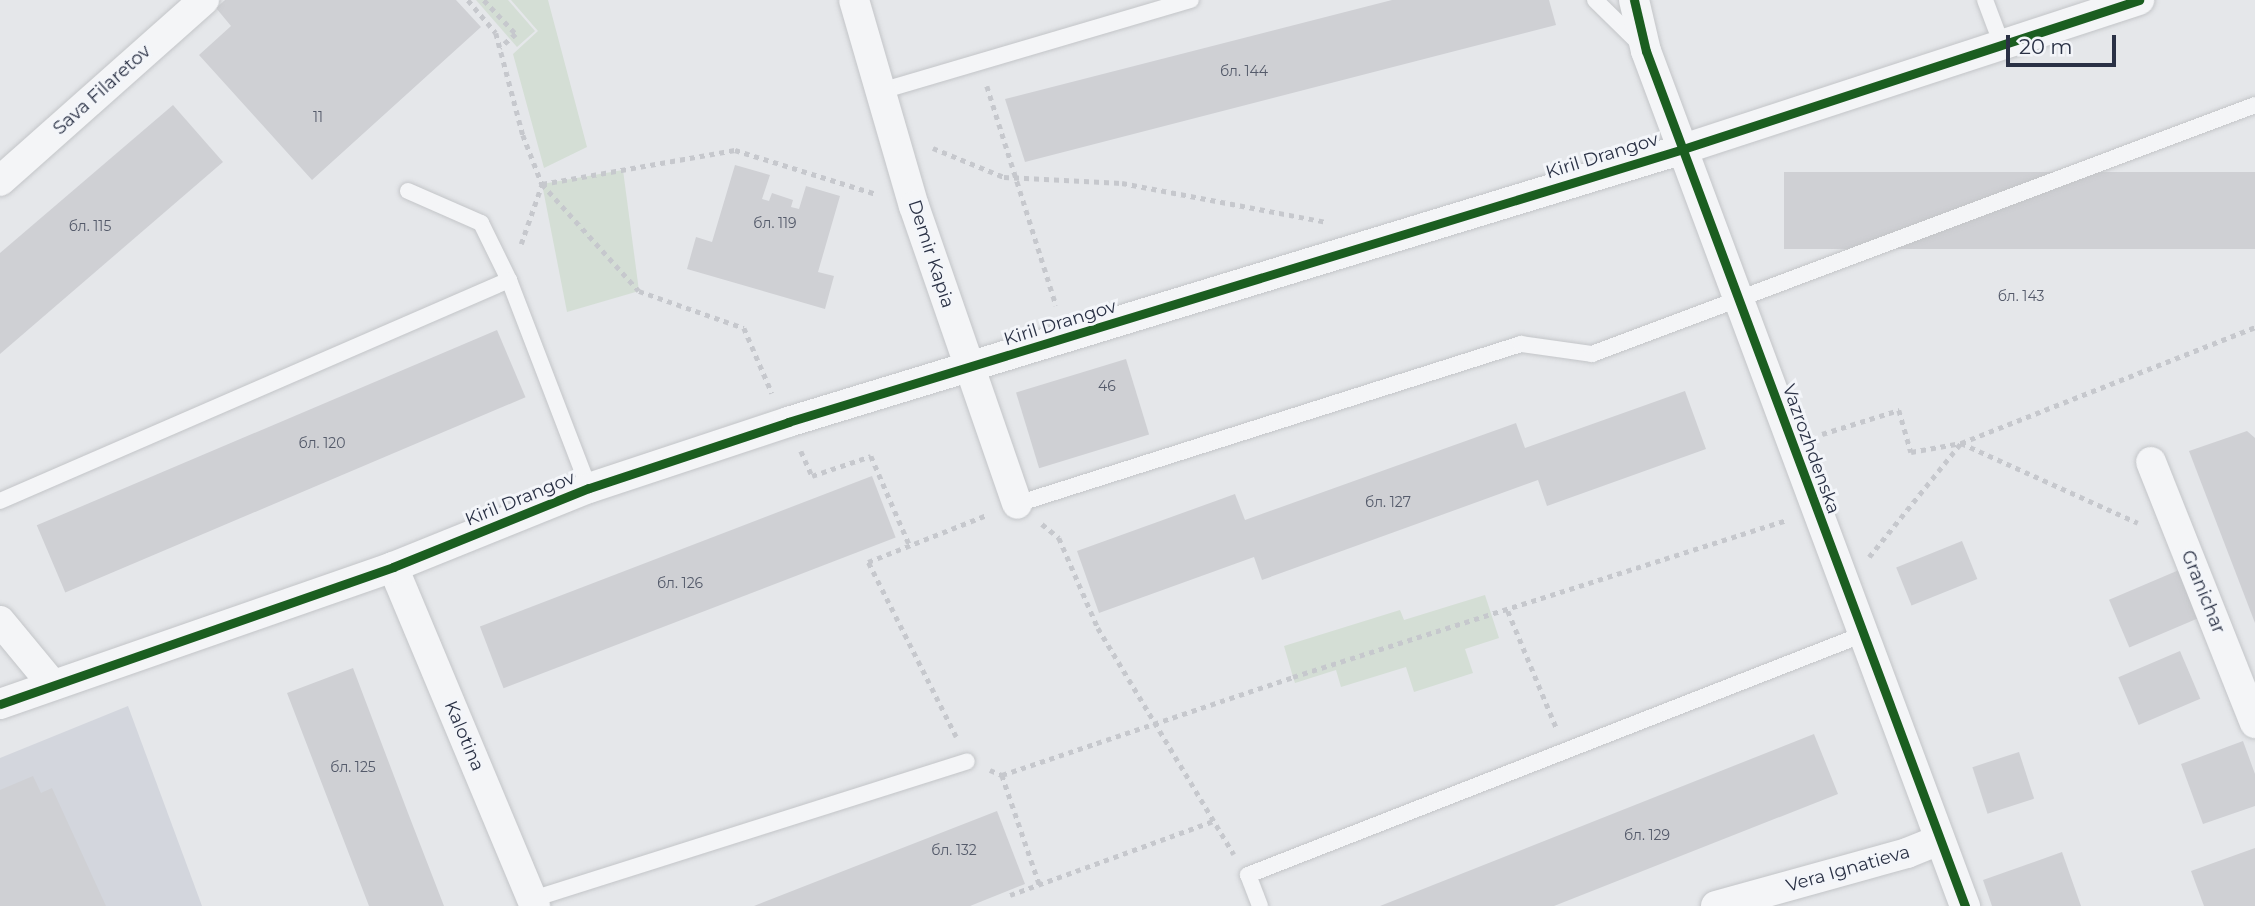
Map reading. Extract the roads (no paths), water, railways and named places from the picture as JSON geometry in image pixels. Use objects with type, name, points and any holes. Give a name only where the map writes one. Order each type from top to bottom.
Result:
[{"type":"street","name":"Sava Filaretov","points":[[0,181],[204,0]]},
{"type":"street","name":"Demir Kapia","points":[[854,0],[914,206],[1017,504]]},
{"type":"street","name":"Vazrozhdenska","points":[[1634,0],[1646,51],[1965,906]]},
{"type":"street","name":"Kiril Drangov","points":[[0,704],[393,567],[589,488],[788,422],[1683,149],[2139,0]]},
{"type":"street","name":"Granichar","points":[[2151,462],[2255,723]]},
{"type":"street","name":"Kalotina","points":[[393,567],[534,903]]},
{"type":"street","points":[[0,621],[53,685]]},
{"type":"street","name":"Vera Ignatieva","points":[[1716,906],[1907,853],[1939,839]]},
{"type":"lane","points":[[881,91],[1191,0]]},
{"type":"lane","points":[[1595,0],[1646,51]]},
{"type":"lane","points":[[1985,0],[2002,45]]},
{"type":"lane","points":[[1017,504],[1521,344],[1592,354],[2255,105]]},
{"type":"lane","points":[[408,191],[481,223],[509,280],[589,488]]},
{"type":"lane","points":[[0,501],[509,280]]},
{"type":"lane","points":[[1260,906],[1248,875],[1864,634]]},
{"type":"lane","points":[[534,903],[967,761]]}]
